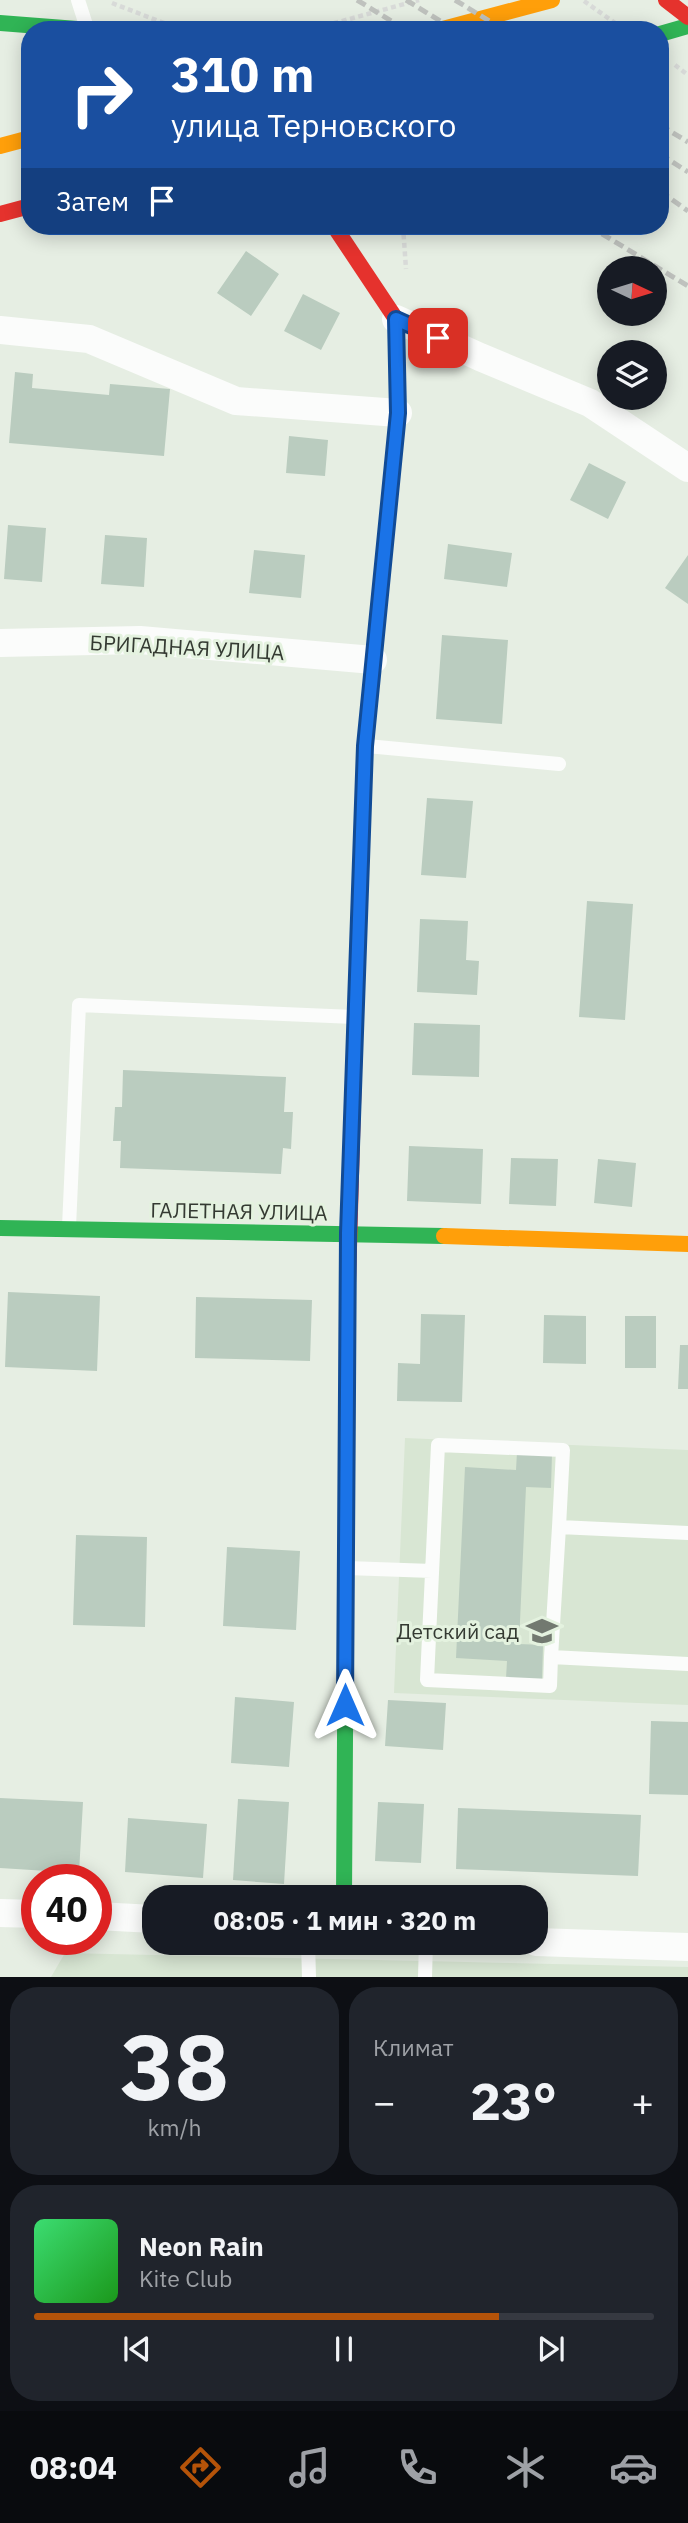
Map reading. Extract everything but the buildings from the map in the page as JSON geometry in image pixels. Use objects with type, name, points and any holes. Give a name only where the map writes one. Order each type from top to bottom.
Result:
[{"type":"street","points":[[473,21],[552,0]]},
{"type":"street","points":[[666,0],[688,17]]},
{"type":"street","points":[[0,23],[21,24]]},
{"type":"street","points":[[669,31],[688,26]]},
{"type":"street","points":[[0,146],[21,140]]},
{"type":"street","points":[[0,214],[21,208]]},
{"type":"street","points":[[340,235],[396,319],[590,403],[688,468]]},
{"type":"street","points":[[344,1885],[348,1233],[355,1017],[365,746],[398,413],[396,319]]},
{"type":"street","points":[[0,330],[89,339],[236,401],[398,413]]},
{"type":"street","name":"БРИГАДНАЯ УЛИЦА","points":[[0,643],[140,640],[373,660]]},
{"type":"street","name":"ГАЛЕТНАЯ УЛИЦА","points":[[0,1228],[348,1233],[688,1244]]},
{"type":"street","points":[[0,1913],[21,1914]]},
{"type":"street","points":[[112,1917],[142,1918]]},
{"type":"street","points":[[548,1942],[688,1947]]},
{"type":"lane","points":[[78,0],[85,21]]},
{"type":"lane","points":[[365,746],[559,764]]},
{"type":"lane","points":[[69,1229],[79,1005],[355,1017]]},
{"type":"lane","points":[[438,1445],[563,1450],[559,1527],[550,1686],[427,1680],[438,1445]]},
{"type":"lane","points":[[559,1527],[688,1533]]},
{"type":"lane","points":[[346,1568],[432,1571]]},
{"type":"lane","points":[[551,1657],[688,1664]]},
{"type":"lane","points":[[308,1955],[309,1977]]},
{"type":"lane","points":[[425,1977],[426,1955]]},
{"type":"path","points":[[105,0],[159,21]]},
{"type":"path","points":[[342,21],[420,0]]},
{"type":"path","points":[[584,0],[613,21]]},
{"type":"path","points":[[404,235],[406,277]]},
{"type":"shaded area","name":"Детский сад","points":[[405,1438],[688,1450],[688,1705],[394,1693]]},
{"type":"shaded area","points":[[112,1954],[688,1967],[688,1977],[51,1977],[64,1955]]},
{"type":"railway","points":[[357,0],[391,21]]},
{"type":"railway","points":[[406,0],[440,21]]},
{"type":"railway","points":[[455,0],[489,21]]},
{"type":"railway","points":[[669,130],[688,142]]},
{"type":"railway","points":[[669,160],[688,172]]},
{"type":"railway","points":[[669,197],[688,211]]},
{"type":"railway","points":[[604,235],[688,286]]},
{"type":"traffic: fast","points":[[0,23],[21,25]]},
{"type":"traffic: fast","points":[[669,31],[688,26]]},
{"type":"traffic: fast","points":[[355,1034],[365,746],[373,663]]},
{"type":"traffic: fast","points":[[0,1228],[444,1236]]},
{"type":"traffic: fast","points":[[344,1885],[346,1582]]},
{"type":"traffic: slow","points":[[473,21],[552,0]]},
{"type":"traffic: slow","points":[[0,146],[21,140]]},
{"type":"traffic: slow","points":[[444,1236],[688,1244]]},
{"type":"traffic: slow","points":[[346,1582],[348,1283]]},
{"type":"traffic: jam","points":[[666,0],[688,17]]},
{"type":"traffic: jam","points":[[0,214],[21,208]]},
{"type":"traffic: jam","points":[[340,235],[396,319],[398,413],[373,663]]},
{"type":"traffic: jam","points":[[348,1283],[355,1034]]},
{"type":"place","name":"Детский сад","points":[[542,1631]]},
{"type":"route","points":[[345,1705],[348,1233],[365,746],[398,413],[396,319],[438,338]]}]
